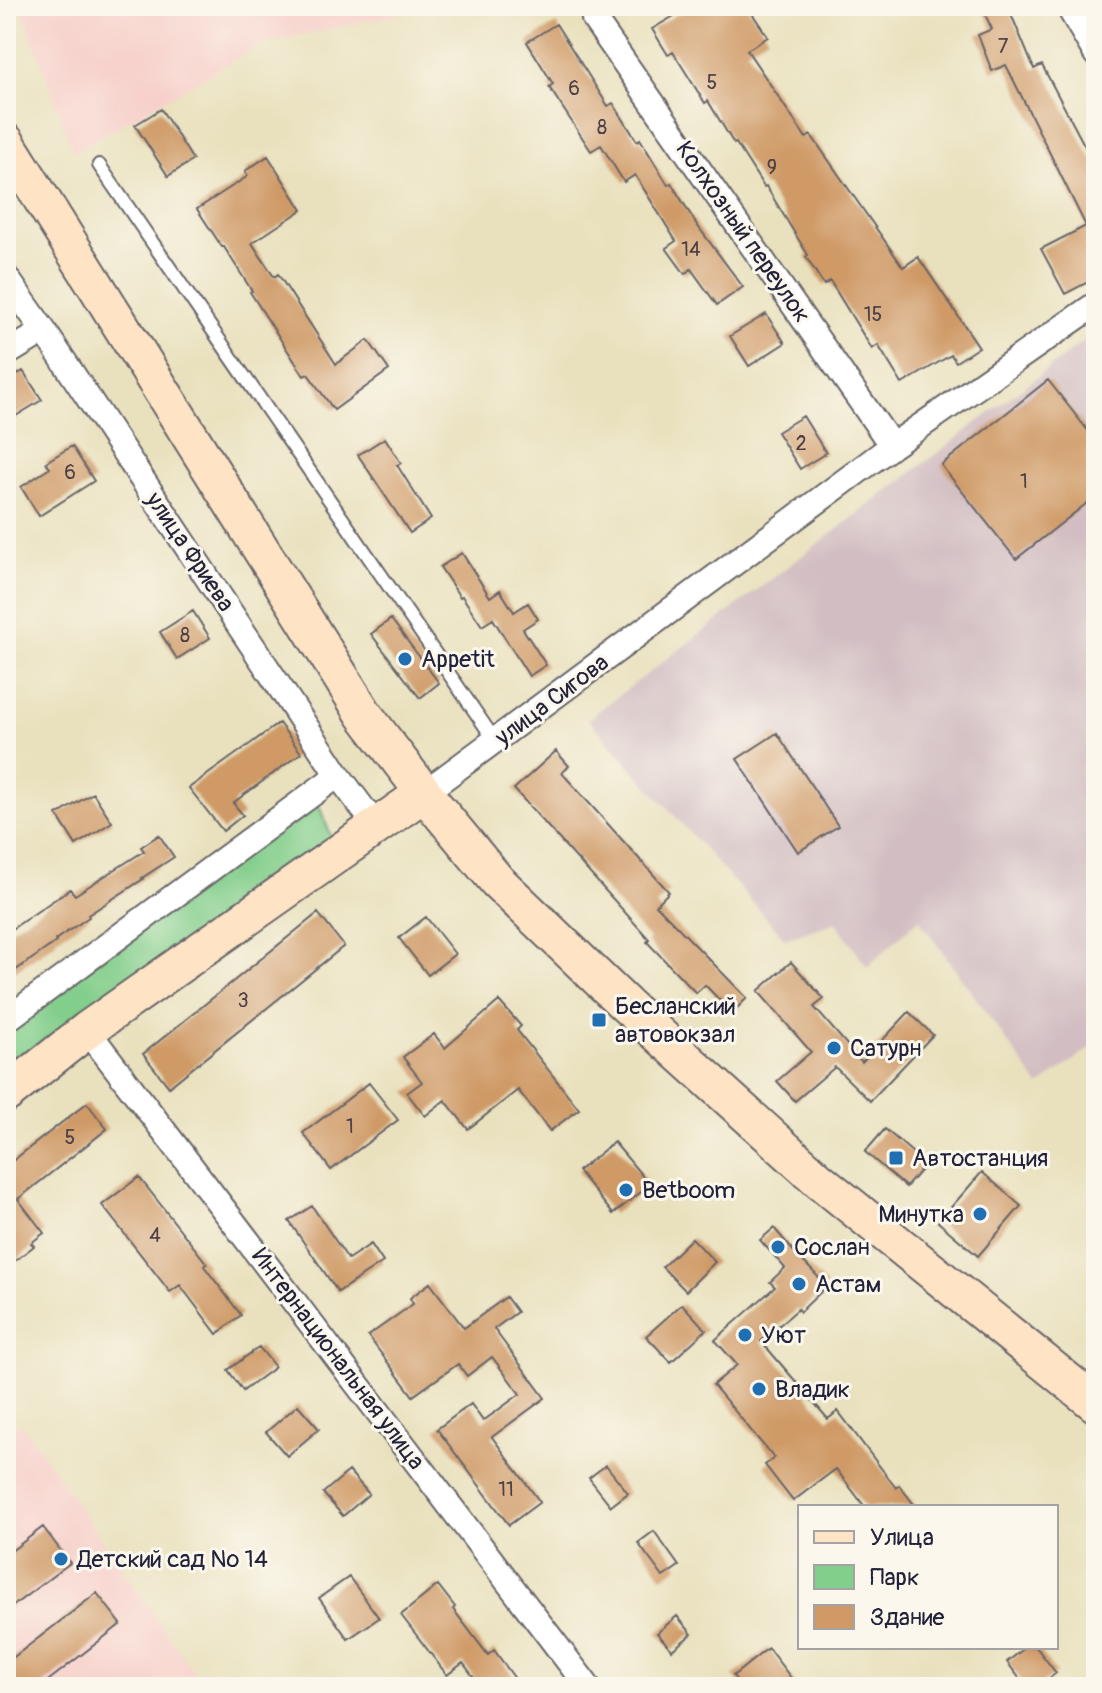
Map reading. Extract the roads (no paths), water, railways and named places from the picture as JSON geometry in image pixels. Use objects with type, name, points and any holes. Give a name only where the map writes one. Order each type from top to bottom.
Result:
[{"type":"main road","points":[[6,142],[364,714],[497,881],[626,1005],[819,1180],[1096,1404]]},
{"type":"main road","name":"улица Сигова","points":[[6,1094],[87,1030],[424,793]]},
{"type":"street","points":[[1068,6],[1096,54]]},
{"type":"street","name":"Колхозный переулок","points":[[594,19],[892,446]]},
{"type":"street","name":"улица Фриева","points":[[6,277],[338,775],[376,826]]},
{"type":"street","name":"улица Сигова","points":[[424,793],[892,446],[1096,304]]},
{"type":"street","points":[[6,354],[44,331]]},
{"type":"street","points":[[6,1020],[338,775]]},
{"type":"street","name":"Интернациональная улица","points":[[87,1030],[588,1687]]},
{"type":"lane","points":[[99,165],[496,742]]},
{"type":"place","name":"Appetit","points":[[405,659]]},
{"type":"place","name":"Бесланский автовокзал","points":[[599,1020]]},
{"type":"place","name":"Сатурн","points":[[834,1048]]},
{"type":"place","name":"Автостанция","points":[[896,1158]]},
{"type":"place","name":"Betboom","points":[[626,1190]]},
{"type":"place","name":"Минутка","points":[[980,1214]]},
{"type":"place","name":"Сослан","points":[[778,1247]]},
{"type":"place","name":"Астам","points":[[799,1284]]},
{"type":"place","name":"Уют","points":[[745,1335]]},
{"type":"place","name":"Владик","points":[[759,1389]]},
{"type":"place","name":"Детский сад № 14","points":[[61,1559]]}]
